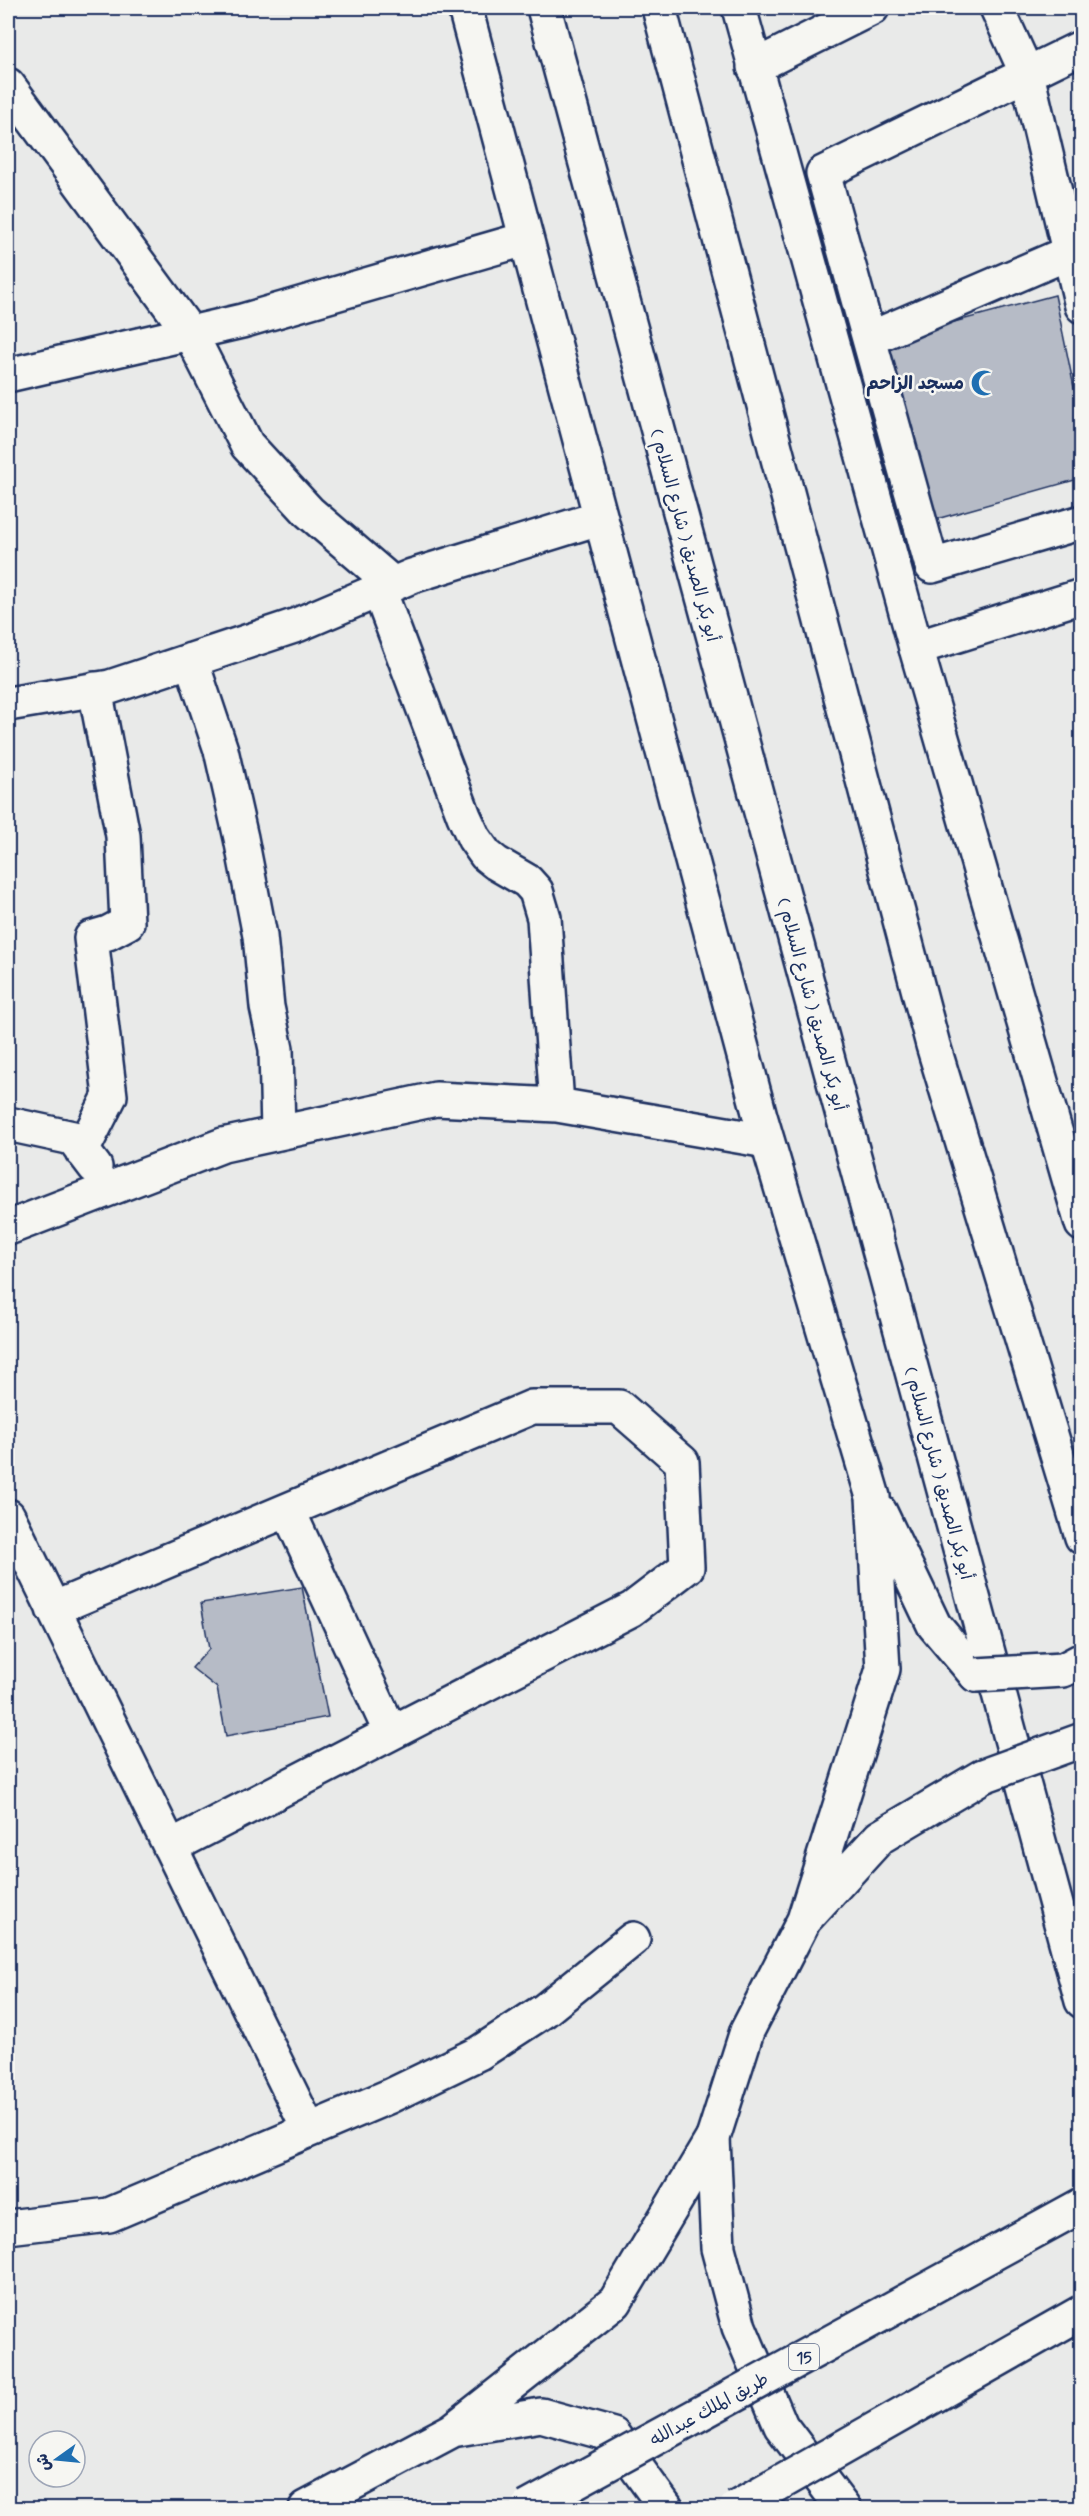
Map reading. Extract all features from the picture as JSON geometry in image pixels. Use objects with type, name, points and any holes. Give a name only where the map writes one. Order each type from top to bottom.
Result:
[{"type":"main road","points":[[465,8],[767,1141],[873,1497],[934,1625],[976,1675],[1063,1670],[1082,1660]]},
{"type":"main road","name":"( شارع السلام ) أبو بكر الصديق","points":[[544,8],[1082,2001]]},
{"type":"main road","points":[[659,8],[933,1045],[1082,1537]]},
{"type":"main road","points":[[739,8],[916,648],[1082,1224]]},
{"type":"main road","points":[[754,66],[872,8]]},
{"type":"main road","points":[[997,8],[1027,74],[1075,249],[1082,306]]},
{"type":"main road","points":[[1082,47],[822,172],[932,566],[1082,522]]},
{"type":"main road","points":[[8,85],[190,333],[247,445],[309,512],[386,587],[464,816],[474,838],[496,863],[527,881],[536,891],[544,918],[557,1105]]},
{"type":"main road","points":[[8,375],[242,321],[525,239]]},
{"type":"main road","points":[[869,339],[1075,249]]},
{"type":"main road","points":[[8,704],[110,687],[297,625],[386,587],[600,518]]},
{"type":"main road","points":[[916,648],[1082,596]]},
{"type":"main road","points":[[191,660],[221,750],[260,936],[267,1007],[276,1049],[278,1133]]},
{"type":"main road","points":[[82,1151],[110,1096],[91,938],[108,933],[127,923],[123,836],[95,689]]},
{"type":"main road","points":[[8,1228],[223,1145],[436,1099],[557,1105],[767,1141]]},
{"type":"main road","points":[[8,1124],[73,1138],[111,1187]]},
{"type":"main road","points":[[53,1609],[532,1407],[619,1407],[682,1462],[687,1567],[633,1609],[170,1847]]},
{"type":"main road","points":[[306,2508],[453,2430],[615,2302],[713,2138],[747,2031],[804,1920],[884,1669],[873,1497]]},
{"type":"main road","points":[[288,1510],[391,1733]]},
{"type":"main road","points":[[8,1516],[309,2130]]},
{"type":"main road","points":[[804,1920],[880,1837],[983,1776],[1082,1740]]},
{"type":"main road","points":[[11,2218],[109,2216],[390,2096],[479,2053],[546,2010],[633,1939]]},
{"type":"main road","points":[[713,2138],[718,2248],[739,2327],[781,2426],[843,2508]]},
{"type":"main road","name":"طريق الملك عبدالله","points":[[527,2508],[1082,2205]]},
{"type":"main road","points":[[736,2508],[1082,2312]]},
{"type":"main road","points":[[453,2430],[541,2415],[613,2435],[666,2508]]},
{"type":"building","name":"مسجد الزاحم","points":[[1055,295],[1082,426],[1082,478],[926,522],[887,340]]},
{"type":"building","points":[[302,1587],[328,1717],[226,1736],[217,1688],[192,1668],[209,1649],[201,1603]]},
{"type":"place","name":"مسجد الزاحم","points":[[984,383]]}]
